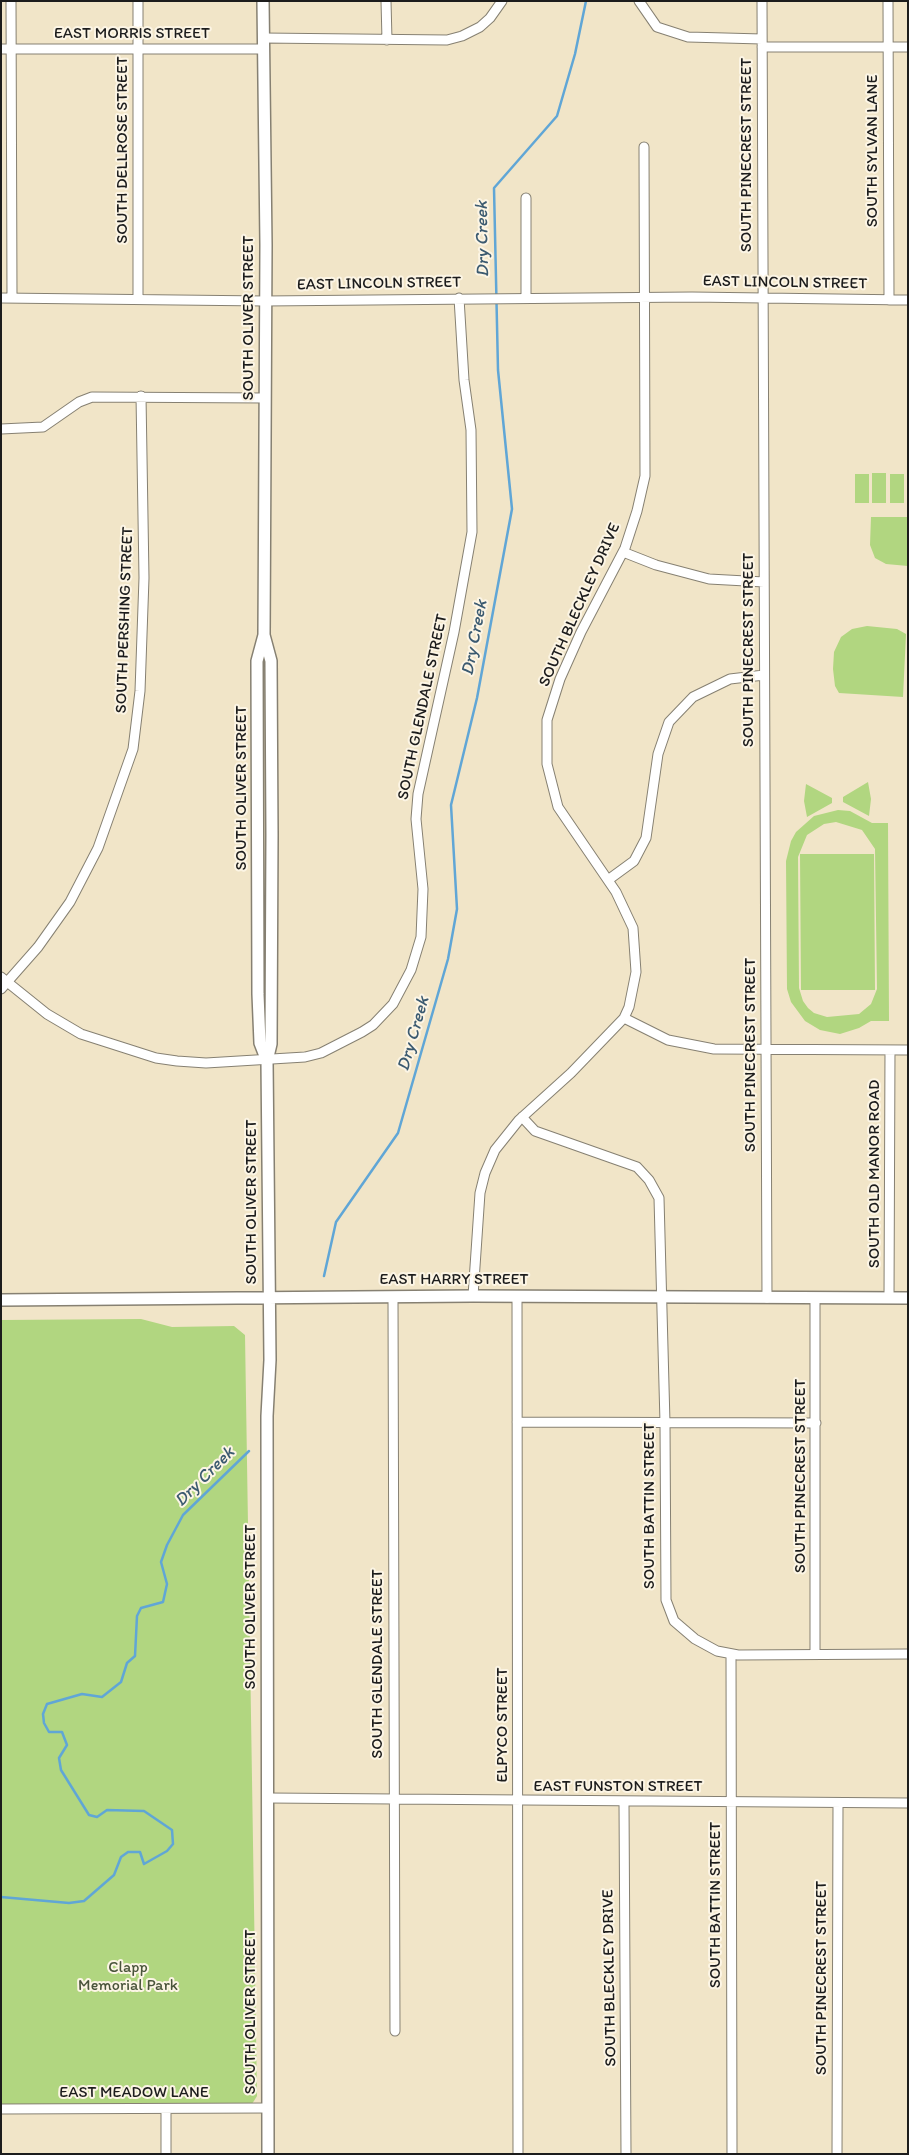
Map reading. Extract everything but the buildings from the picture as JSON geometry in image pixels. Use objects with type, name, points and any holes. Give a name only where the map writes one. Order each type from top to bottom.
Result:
[{"type":"main road","name":"SOUTH OLIVER STREET","points":[[263,1],[265,301],[264,635],[257,661],[258,994],[260,1043],[267,1061],[270,1360],[266,1416],[268,2154]]},
{"type":"main road","name":"EAST HARRY STREET","points":[[1,1300],[473,1296],[908,1298]]},
{"type":"street","points":[[11,1],[6,49],[12,298]]},
{"type":"street","name":"SOUTH DELLROSE STREET","points":[[138,1],[138,299]]},
{"type":"street","points":[[386,1],[387,40]]},
{"type":"street","name":"EAST MORRIS STREET","points":[[6,49],[138,49],[387,40],[447,40],[462,36],[485,23],[502,1]]},
{"type":"street","points":[[639,1],[657,27],[688,36],[762,43],[908,47]]},
{"type":"street","name":"SOUTH PINECREST STREET","points":[[762,1],[767,1298]]},
{"type":"street","name":"SOUTH SYLVAN LANE","points":[[888,1],[889,300]]},
{"type":"street","name":"SOUTH BLECKLEY DRIVE","points":[[473,1296],[480,1193],[485,1174],[496,1150],[522,1117],[572,1073],[624,1018],[629,1007],[636,972],[633,928],[608,880],[558,807],[547,764],[547,720],[560,679],[577,640],[623,552],[638,511],[645,476],[646,297],[644,147]]},
{"type":"street","points":[[526,198],[526,298]]},
{"type":"street","name":"EAST LINCOLN STREET","points":[[1,298],[265,301],[646,297],[908,300]]},
{"type":"street","name":"SOUTH GLENDALE STREET","points":[[3,983],[47,1014],[81,1034],[156,1058],[206,1063],[305,1058],[321,1053],[372,1026],[393,1004],[411,970],[421,937],[424,889],[416,819],[418,794],[454,632],[472,532],[470,430],[458,298]]},
{"type":"street","name":"SOUTH PERSHING STREET","points":[[3,983],[38,947],[70,902],[80,884],[98,848],[133,749],[140,691],[144,578],[141,396]]},
{"type":"street","points":[[1,429],[43,427],[79,402],[92,397],[265,398]]},
{"type":"street","points":[[623,552],[656,565],[709,580],[764,582]]},
{"type":"street","points":[[608,880],[634,861],[646,838],[658,754],[670,722],[693,697],[730,680],[764,675]]},
{"type":"street","points":[[624,1018],[668,1040],[714,1049],[908,1050]]},
{"type":"street","name":"SOUTH OLD MANOR ROAD","points":[[890,1050],[890,1298]]},
{"type":"street","name":"SOUTH BATTIN STREET","points":[[522,1117],[535,1131],[637,1167],[649,1180],[659,1198],[665,1423],[666,1600],[674,1621],[695,1639],[717,1651],[731,1654],[732,2154]]},
{"type":"street","name":"ELPYCO STREET","points":[[517,1296],[518,2154]]},
{"type":"street","name":"SOUTH GLENDALE STREET","points":[[393,1297],[395,2032]]},
{"type":"street","name":"SOUTH PINECREST STREET","points":[[815,1298],[815,1654]]},
{"type":"street","points":[[517,1422],[816,1423]]},
{"type":"street","points":[[731,1654],[908,1654]]},
{"type":"street","name":"EAST FUNSTON STREET","points":[[268,1798],[624,1802],[908,1802]]},
{"type":"street","name":"SOUTH BLECKLEY DRIVE","points":[[624,1802],[626,2154]]},
{"type":"street","name":"SOUTH PINECREST STREET","points":[[837,2154],[838,1803]]},
{"type":"street","name":"EAST MEADOW LANE","points":[[1,2109],[268,2108]]},
{"type":"street","points":[[166,2109],[166,2154]]},
{"type":"green space","points":[[872,473],[886,473],[886,503],[872,503]]},
{"type":"green space","points":[[855,474],[869,474],[869,503],[855,503]]},
{"type":"green space","points":[[890,474],[904,474],[904,503],[890,503]]},
{"type":"green space","points":[[871,517],[908,517],[908,566],[886,564],[875,558],[870,545]]},
{"type":"green space","points":[[867,626],[897,629],[906,634],[903,697],[839,693],[835,686],[834,652],[841,637],[852,629]]},
{"type":"green space","points":[[868,782],[871,799],[869,816],[843,802],[843,797]]},
{"type":"green space","points":[[806,784],[832,798],[832,803],[807,817],[804,801]]},
{"type":"green space","points":[[838,810],[850,811],[872,823],[888,823],[889,1021],[871,1021],[859,1028],[840,1034],[820,1030],[805,1021],[791,1002],[787,989],[786,861],[791,841],[796,832],[814,816]],"holes":[[[836,822],[862,830],[875,849],[877,989],[871,1004],[859,1014],[827,1017],[814,1013],[808,1008],[803,1001],[799,988],[798,857],[807,835],[824,824]]]},
{"type":"green space","points":[[800,854],[874,854],[875,990],[801,990]]},
{"type":"green space","name":"Clapp Memorial Park","points":[[141,1319],[172,1327],[234,1326],[245,1335],[257,2096],[252,2104],[1,2106],[1,1320]]},
{"type":"waterway","name":"Dry Creek","points":[[324,1276],[336,1222],[398,1133],[448,959],[457,909],[451,805],[477,698],[512,509],[498,370],[494,188],[557,116],[575,54],[586,1]]},
{"type":"waterway","name":"Dry Creek","points":[[1,1897],[69,1903],[84,1901],[114,1875],[121,1857],[128,1852],[140,1852],[144,1864],[167,1851],[173,1844],[172,1830],[144,1811],[107,1810],[97,1817],[89,1815],[61,1770],[59,1758],[67,1745],[62,1732],[49,1732],[44,1723],[43,1714],[47,1704],[82,1694],[102,1697],[121,1682],[127,1663],[135,1656],[137,1616],[141,1608],[163,1602],[167,1584],[161,1562],[167,1545],[183,1515],[249,1451]]}]
